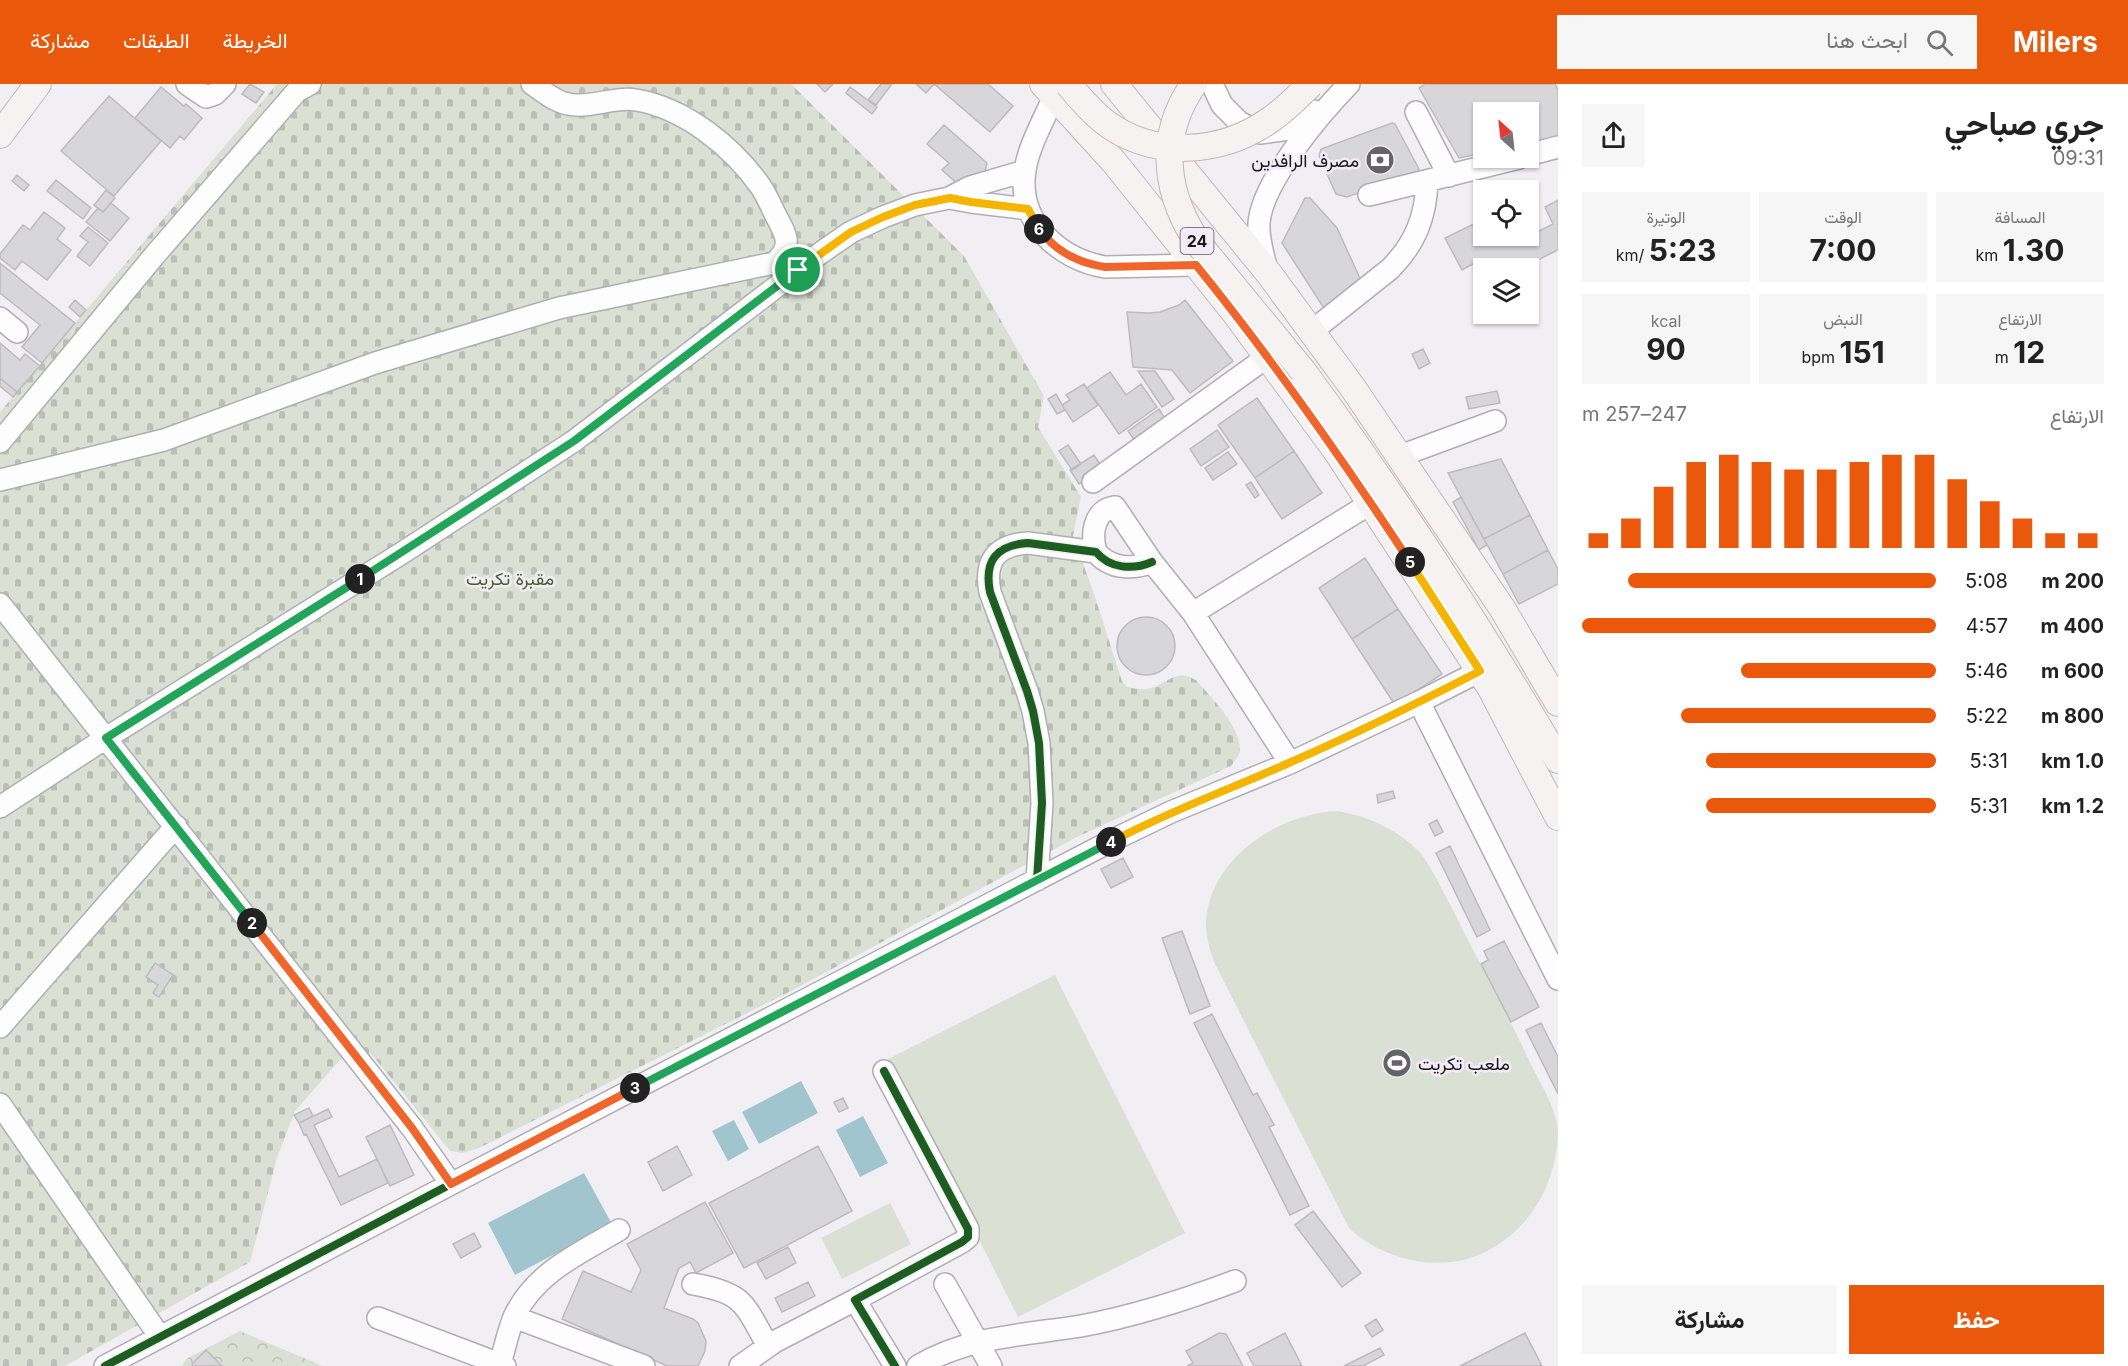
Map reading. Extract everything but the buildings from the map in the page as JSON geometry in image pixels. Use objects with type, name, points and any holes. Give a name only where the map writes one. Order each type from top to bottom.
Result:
[{"type":"main road","points":[[0,135],[38,84]]},
{"type":"main road","points":[[1114,84],[1312,331],[1400,456],[1502,608],[1558,703]]},
{"type":"main road","name":"24","points":[[1194,84],[1179,110],[1171,136],[1169,163],[1178,208],[1189,230],[1303,371],[1361,450],[1477,625],[1558,759]]},
{"type":"main road","points":[[1055,88],[1122,133],[1155,145],[1184,149],[1220,144],[1253,130],[1283,110],[1311,84]]},
{"type":"main road","points":[[1055,88],[1196,265],[1337,452],[1480,671],[1558,817]]},
{"type":"street","points":[[187,84],[206,98],[215,94],[225,84]]},
{"type":"street","points":[[0,442],[153,256],[297,91],[309,84]]},
{"type":"street","points":[[532,84],[570,105],[635,100],[673,112],[703,130],[733,154],[761,188],[785,235],[791,262]]},
{"type":"street","points":[[1212,84],[1222,105],[1239,122],[1260,132],[1290,129],[1348,84]]},
{"type":"street","points":[[1269,275],[1259,224],[1263,205],[1283,167],[1306,132],[1348,84]]},
{"type":"street","points":[[1055,88],[1025,171],[1024,184],[1028,209],[1034,222],[1052,243],[1076,260],[1090,265],[1105,267],[1196,265]]},
{"type":"street","points":[[1416,112],[1449,176]]},
{"type":"street","points":[[1539,152],[1558,147]]},
{"type":"street","points":[[1369,195],[1480,168]]},
{"type":"street","points":[[0,807],[574,441],[791,262],[883,217],[915,205],[950,198],[970,187],[1025,171]]},
{"type":"street","points":[[1312,331],[1390,269],[1411,244],[1421,222],[1427,198],[1427,181]]},
{"type":"street","points":[[950,198],[1028,209]]},
{"type":"street","points":[[0,480],[164,440],[375,363],[548,311],[774,263],[791,262]]},
{"type":"street","points":[[0,318],[17,332]]},
{"type":"street","points":[[1093,482],[1267,357]]},
{"type":"street","points":[[1400,456],[1495,421]]},
{"type":"street","points":[[1193,613],[1371,503]]},
{"type":"street","points":[[1096,552],[1094,531],[1097,518],[1103,512],[1115,507],[1152,562],[1193,613],[1290,763]]},
{"type":"street","points":[[1037,880],[1042,803],[1039,743],[1033,711],[990,592],[989,566],[996,554],[1017,543],[1035,543],[1096,552],[1104,560],[1125,567],[1140,567],[1152,562]]},
{"type":"street","points":[[0,604],[412,1128],[451,1184]]},
{"type":"street","points":[[105,1366],[451,1184],[1171,812],[1290,763],[1480,671]]},
{"type":"street","points":[[1419,702],[1558,979]]},
{"type":"street","points":[[0,1028],[176,826]]},
{"type":"street","points":[[740,1366],[768,1346],[968,1237],[968,1229],[884,1071]]},
{"type":"street","points":[[0,1104],[160,1337]]},
{"type":"street","points":[[378,1318],[502,1365],[514,1317],[526,1294],[543,1276],[619,1230]]},
{"type":"street","points":[[918,1366],[977,1341],[1113,1319],[1175,1303],[1235,1281]]},
{"type":"street","points":[[693,1284],[720,1289],[739,1299],[768,1346]]},
{"type":"street","points":[[945,1284],[991,1366]]},
{"type":"street","points":[[855,1300],[895,1366]]},
{"type":"street","points":[[514,1317],[644,1366]]},
{"type":"green space","name":"مقبرة تكريت","points":[[277,84],[791,84],[964,256],[1044,396],[1038,427],[1081,497],[1073,536],[1122,681],[1127,687],[1147,689],[1177,676],[1190,677],[1197,681],[1232,725],[1237,735],[1239,754],[1231,766],[1075,838],[791,991],[479,1148],[462,1153],[450,1151],[373,1056],[363,1050],[340,1060],[295,1111],[277,1158],[250,1262],[65,1366],[0,1366],[0,412]]},
{"type":"green space","name":"ملعب تكريت","points":[[1338,811],[1385,826],[1405,839],[1423,856],[1447,898],[1546,1093],[1556,1120],[1558,1129],[1552,1172],[1534,1210],[1505,1240],[1467,1259],[1436,1263],[1404,1258],[1374,1246],[1349,1228],[1214,962],[1209,947],[1206,921],[1210,898],[1220,878],[1234,859],[1251,843],[1271,830],[1293,820]]},
{"type":"green space","points":[[1055,975],[1185,1233],[1018,1317],[888,1059]]},
{"type":"green space","points":[[890,1203],[911,1244],[842,1279],[821,1238]]},
{"type":"green space","points":[[240,1331],[323,1366],[182,1366],[186,1359]]},
{"type":"water","points":[[801,1081],[818,1113],[759,1144],[742,1112]]},
{"type":"water","points":[[863,1116],[888,1163],[860,1177],[836,1130]]},
{"type":"water","points":[[734,1120],[749,1149],[728,1161],[712,1131]]},
{"type":"water","points":[[584,1173],[612,1224],[515,1275],[488,1223]]},
{"type":"cycle path","points":[[1037,880],[1042,803],[1039,743],[1027,691],[990,592],[991,563],[1000,551],[1017,544],[1028,543],[1096,552],[1115,565],[1130,567],[1152,562]]},
{"type":"cycle path","points":[[105,1366],[1115,839],[1171,812],[1290,763],[1480,671]]},
{"type":"cycle path","points":[[884,1071],[968,1229],[968,1237],[962,1242],[855,1300],[895,1366]]},
{"type":"place","name":"مصرف الرافدين","points":[[1380,160]]},
{"type":"place","name":"ملعب تكريت","points":[[1397,1063]]},
{"type":"route","points":[[950,198],[1028,209],[1034,222],[1052,243],[1076,260],[1090,265],[1105,267],[1196,265],[1235,313],[1337,452],[1480,671],[1290,763],[1230,786],[1115,839],[451,1184],[412,1128],[106,738],[574,441],[798,270],[851,232],[915,205],[950,198]]}]
